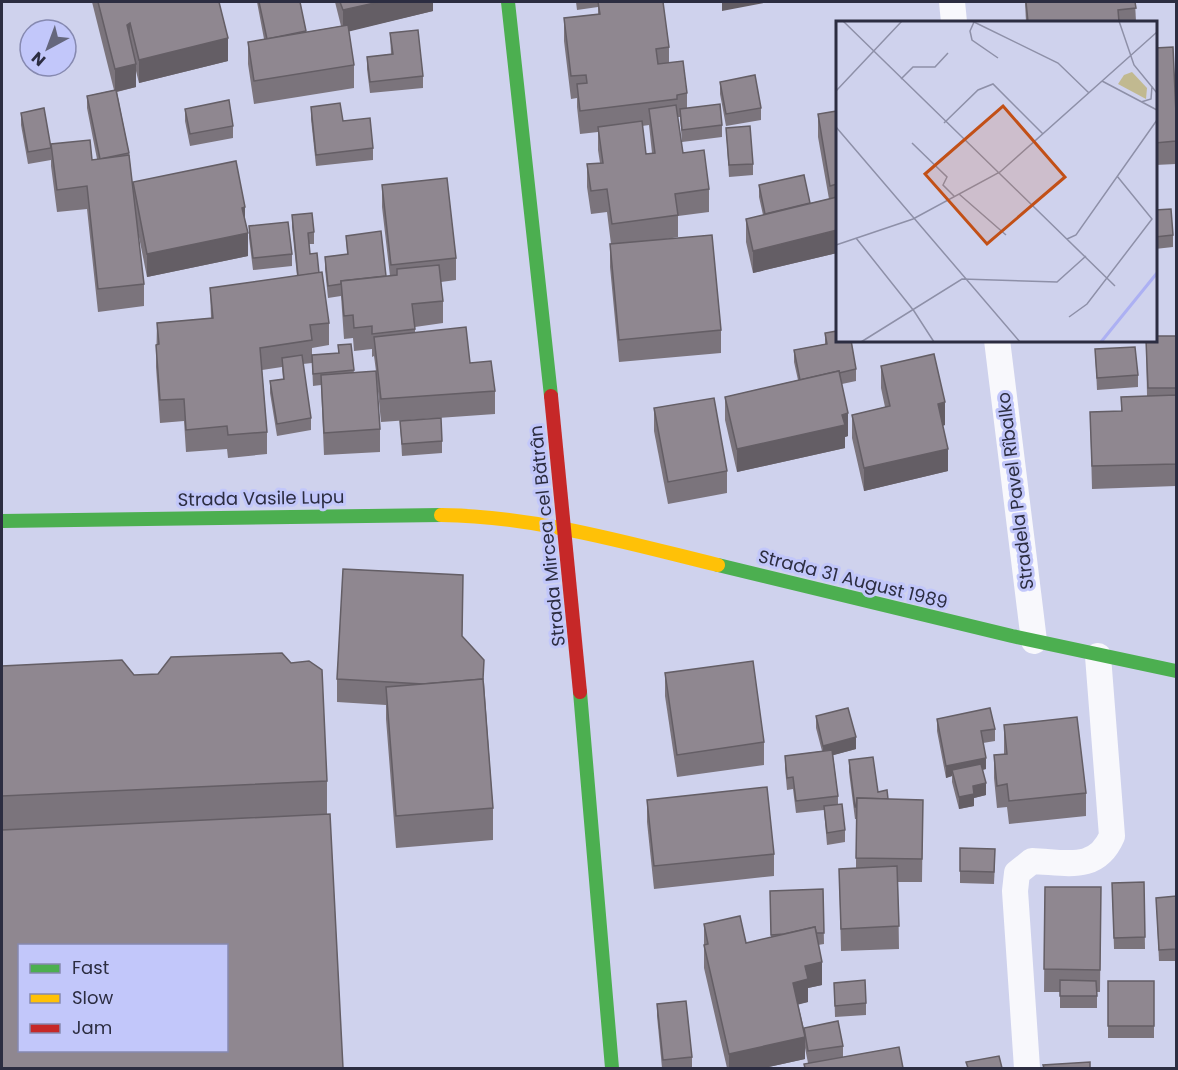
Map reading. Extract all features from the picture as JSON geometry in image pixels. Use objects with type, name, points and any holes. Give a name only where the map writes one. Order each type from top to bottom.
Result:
[{"type":"main road","name":"Strada Mircea cel Bătrân","points":[[508,2],[566,530],[612,1068]]},
{"type":"main road","name":"Strada Vasile Lupu","points":[[2,521],[401,514],[475,515],[521,521]]},
{"type":"main road","name":"Strada 31 August 1989","points":[[521,521],[1098,656],[1176,671]]},
{"type":"lane","points":[[952,2],[954,21]]},
{"type":"lane","name":"Stradela Pavel Rîbalko","points":[[996,342],[1034,641]]},
{"type":"lane","points":[[1027,1068],[1015,891],[1017,873],[1032,861],[1077,864],[1095,859],[1107,848],[1112,836],[1098,656]]},
{"type":"building","points":[[98,2],[219,2],[228,38],[139,60],[130,23],[127,25],[136,64],[115,69]]},
{"type":"building","points":[[259,2],[300,2],[306,31],[267,39]]},
{"type":"building","points":[[340,2],[379,2],[343,10]]},
{"type":"building","points":[[598,2],[663,2],[669,47],[656,49],[658,64],[683,61],[687,93],[677,95],[677,99],[580,111],[577,84],[587,83],[586,75],[571,76],[564,18],[600,14]]},
{"type":"building","points":[[1026,2],[1135,2],[1136,8],[1118,10],[1119,21],[1028,21]]},
{"type":"building","points":[[348,25],[354,65],[254,81],[248,42]]},
{"type":"building","points":[[418,30],[423,76],[370,82],[367,57],[393,54],[390,33]]},
{"type":"building","points":[[1173,47],[1176,141],[1157,143],[1157,48]]},
{"type":"building","points":[[755,75],[761,108],[726,114],[720,82]]},
{"type":"building","points":[[116,90],[129,153],[100,159],[87,96]]},
{"type":"building","points":[[229,100],[233,126],[190,134],[185,109]]},
{"type":"building","points":[[340,103],[343,121],[370,118],[373,148],[316,155],[311,107]]},
{"type":"building","points":[[720,104],[722,125],[682,130],[680,109]]},
{"type":"building","points":[[676,105],[683,153],[704,150],[709,189],[675,194],[678,215],[612,224],[607,189],[591,191],[587,164],[603,163],[598,127],[642,121],[646,154],[655,153],[649,109]]},
{"type":"building","points":[[44,108],[51,148],[28,152],[21,113]]},
{"type":"building","points":[[836,111],[836,184],[830,186],[818,114]]},
{"type":"building","points":[[750,126],[753,164],[729,165],[726,128]]},
{"type":"building","points":[[90,140],[92,160],[129,155],[144,284],[98,289],[87,186],[57,190],[51,144]]},
{"type":"building","points":[[236,161],[245,207],[242,208],[248,233],[147,254],[133,182]]},
{"type":"building","points":[[804,175],[810,203],[765,214],[759,185]]},
{"type":"building","points":[[447,178],[456,258],[391,265],[382,185]]},
{"type":"building","points":[[836,197],[836,230],[753,251],[746,219]]},
{"type":"building","points":[[1171,209],[1173,235],[1157,237],[1157,210]]},
{"type":"building","points":[[312,213],[314,232],[308,233],[310,254],[317,253],[319,273],[298,276],[292,215]]},
{"type":"building","points":[[288,222],[292,254],[253,258],[249,226]]},
{"type":"building","points":[[381,231],[386,276],[341,281],[341,284],[328,286],[325,257],[348,254],[346,236]]},
{"type":"building","points":[[712,235],[721,330],[619,340],[610,244]]},
{"type":"building","points":[[439,265],[443,301],[412,304],[415,329],[372,334],[372,326],[354,328],[353,315],[344,316],[341,281],[397,275],[397,269]]},
{"type":"building","points":[[322,272],[329,323],[310,325],[312,340],[260,348],[267,432],[228,435],[227,426],[186,430],[184,399],[160,400],[156,345],[159,344],[157,323],[213,318],[210,288]]},
{"type":"building","points":[[466,327],[470,363],[491,361],[495,391],[381,399],[374,337]]},
{"type":"building","points":[[836,331],[836,342],[851,342],[856,369],[800,380],[794,350],[827,344],[825,333]]},
{"type":"building","points":[[1157,336],[1176,336],[1176,388],[1148,388],[1146,342],[1157,342]]},
{"type":"building","points":[[351,344],[354,370],[313,374],[312,355],[339,353],[338,345]]},
{"type":"building","points":[[1135,347],[1138,375],[1097,378],[1095,349]]},
{"type":"building","points":[[934,354],[945,402],[938,404],[948,449],[864,468],[852,415],[890,406],[881,366]]},
{"type":"building","points":[[302,355],[311,418],[277,424],[270,381],[284,379],[282,358]]},
{"type":"building","points":[[376,371],[380,429],[324,433],[321,375]]},
{"type":"building","points":[[839,371],[848,413],[842,415],[845,425],[737,449],[725,397]]},
{"type":"building","points":[[1176,395],[1176,464],[1092,466],[1090,412],[1122,411],[1121,397]]},
{"type":"building","points":[[714,398],[727,471],[668,482],[654,408]]},
{"type":"building","points":[[441,418],[442,441],[402,444],[400,421]]},
{"type":"building","points":[[343,569],[463,575],[462,636],[484,660],[483,679],[423,684],[337,679]]},
{"type":"building","points":[[282,653],[291,663],[309,661],[322,670],[327,781],[2,796],[2,666],[122,660],[134,675],[158,674],[171,657]]},
{"type":"building","points":[[753,661],[764,742],[677,755],[665,673]]},
{"type":"building","points":[[483,679],[493,808],[396,816],[386,687]]},
{"type":"building","points":[[848,708],[856,737],[823,746],[816,716]]},
{"type":"building","points":[[990,708],[995,729],[981,731],[986,758],[946,766],[937,719]]},
{"type":"building","points":[[1077,717],[1086,793],[1009,801],[1007,784],[997,786],[994,755],[1007,754],[1004,725]]},
{"type":"building","points":[[832,750],[838,796],[796,801],[793,777],[787,778],[785,756]]},
{"type":"building","points":[[873,757],[878,792],[887,790],[888,799],[857,798],[855,807],[849,760]]},
{"type":"building","points":[[981,764],[986,783],[973,786],[974,794],[959,797],[952,770]]},
{"type":"building","points":[[767,787],[774,854],[654,866],[647,800]]},
{"type":"building","points":[[857,798],[923,800],[922,859],[856,858]]},
{"type":"building","points":[[842,804],[845,830],[827,833],[824,806]]},
{"type":"building","points":[[330,814],[343,1068],[2,1068],[2,830]]},
{"type":"building","points":[[960,848],[995,849],[994,872],[960,871]]},
{"type":"building","points":[[897,866],[899,926],[841,929],[839,869]]},
{"type":"building","points":[[1144,882],[1145,937],[1114,938],[1112,883]]},
{"type":"building","points":[[1045,887],[1101,887],[1100,970],[1044,969]]},
{"type":"building","points":[[823,889],[824,933],[816,933],[815,927],[771,935],[770,891]]},
{"type":"building","points":[[1176,896],[1176,949],[1159,950],[1156,898]]},
{"type":"building","points":[[740,916],[746,943],[815,927],[822,962],[805,966],[808,979],[793,983],[805,1037],[729,1054],[704,945],[708,944],[704,924]]},
{"type":"building","points":[[865,980],[866,1003],[835,1006],[834,983]]},
{"type":"building","points":[[1060,980],[1096,981],[1097,996],[1060,996]]},
{"type":"building","points":[[1108,981],[1154,981],[1154,1026],[1108,1026]]},
{"type":"building","points":[[686,1001],[692,1057],[663,1060],[657,1004]]},
{"type":"building","points":[[838,1021],[843,1046],[808,1051],[804,1028]]},
{"type":"building","points":[[899,1047],[903,1068],[805,1068],[804,1064]]},
{"type":"building","points":[[999,1056],[1002,1068],[968,1068],[966,1062]]},
{"type":"building","points":[[1090,1062],[1090,1068],[1044,1068],[1043,1065]]},
{"type":"traffic: fast","points":[[508,2],[551,396]]},
{"type":"traffic: fast","points":[[2,521],[441,515]]},
{"type":"traffic: fast","points":[[718,565],[1012,636],[1176,671]]},
{"type":"traffic: fast","points":[[580,692],[612,1068]]},
{"type":"traffic: slow","points":[[441,515],[546,525],[718,565]]},
{"type":"traffic: jam","points":[[551,396],[580,692]]}]
